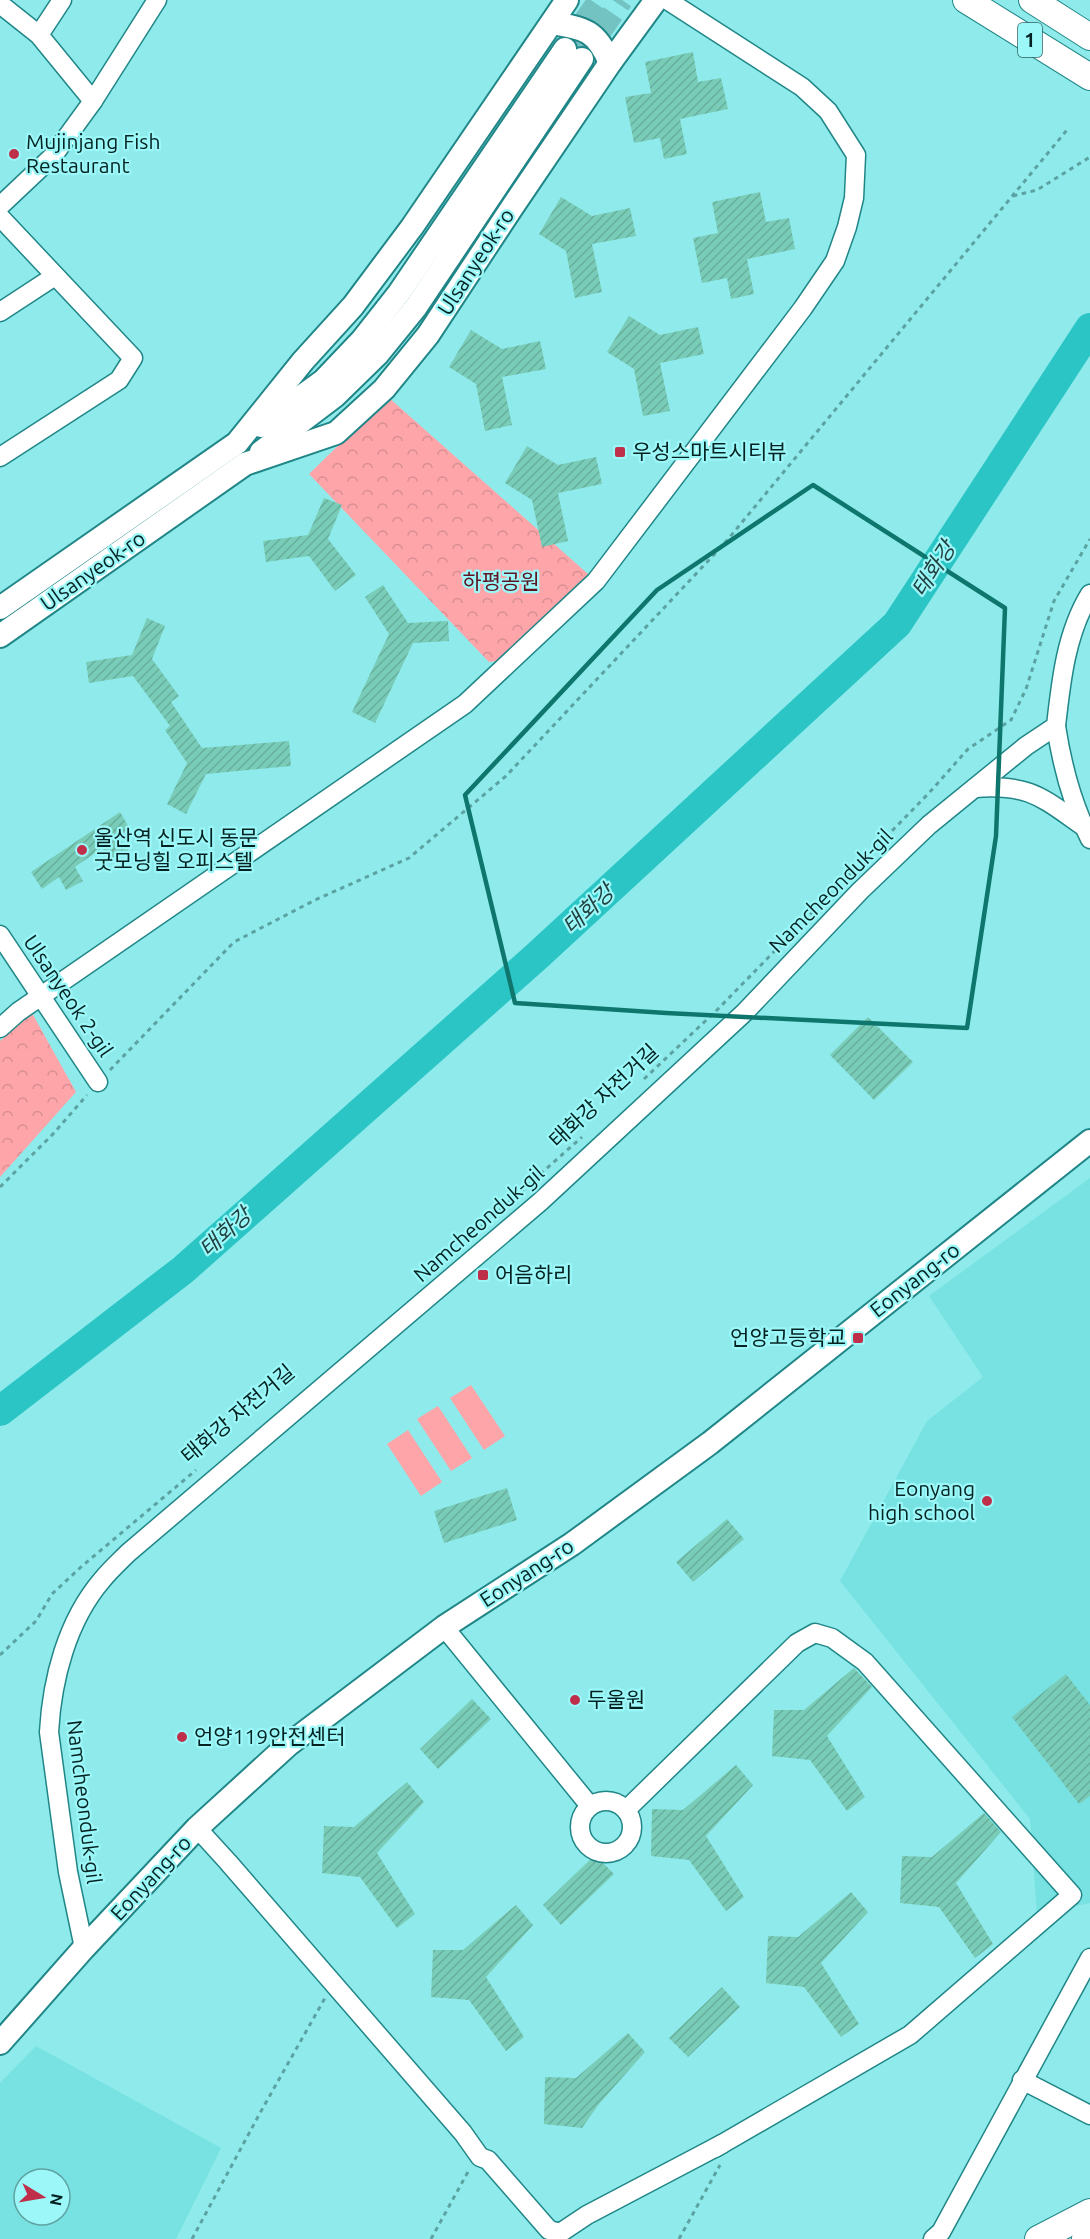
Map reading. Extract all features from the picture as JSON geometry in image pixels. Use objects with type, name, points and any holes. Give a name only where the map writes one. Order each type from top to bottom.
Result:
[{"type":"highway","name":"1","points":[[1032,0],[1090,36]]},
{"type":"highway","name":"1","points":[[968,1],[1090,77]]},
{"type":"highway","points":[[1038,2239],[1090,2212]]},
{"type":"highway","points":[[1085,2239],[1090,2237]]},
{"type":"main road","name":"Ulsanyeok-ro","points":[[241,454],[303,361],[353,306],[412,227],[567,0]]},
{"type":"main road","name":"Ulsanyeok-ro","points":[[0,608],[241,454],[336,433],[384,389],[428,335],[610,63],[656,0]]},
{"type":"main road","points":[[552,23],[590,32],[603,45],[610,63]]},
{"type":"main road","name":"Ulsanyeok-ro","points":[[0,636],[241,454],[323,381],[362,340],[399,293],[574,54]]},
{"type":"main road","name":"Eonyang-ro","points":[[0,2043],[84,1948],[197,1828],[288,1745],[444,1627],[572,1544],[710,1443],[1090,1141]]},
{"type":"street","points":[[39,35],[62,0]]},
{"type":"street","points":[[0,206],[53,156],[93,100],[157,0]]},
{"type":"street","points":[[0,1028],[18,1012],[465,704],[596,581],[803,309],[835,261],[855,198],[856,155],[828,111],[802,87],[667,0]]},
{"type":"street","points":[[0,4],[39,35],[93,100]]},
{"type":"street","points":[[0,217],[133,358],[119,380],[0,457]]},
{"type":"street","points":[[0,312],[55,276]]},
{"type":"street","points":[[1087,833],[1061,764],[1056,726],[1063,668],[1082,608],[1090,594]]},
{"type":"street","name":"Namcheonduk-gil","points":[[84,1948],[68,1872],[49,1732],[50,1710],[63,1655],[87,1601],[101,1580],[145,1539],[540,1202],[745,1012],[860,891],[920,833],[1026,746],[1056,726]]},
{"type":"street","points":[[975,788],[999,786],[1035,794],[1087,833]]},
{"type":"street","name":"Ulsanyeok 2-gil","points":[[0,935],[98,1082]]},
{"type":"street","points":[[444,1627],[590,1806]]},
{"type":"street","points":[[197,1828],[456,2124],[480,2157],[488,2160],[549,2230],[560,2233],[587,2216],[719,2146],[910,2036],[1072,1895],[865,1662],[832,1638],[815,1633],[797,1643],[626,1810]]},
{"type":"street","points":[[606,1801],[615,1802],[626,1810],[632,1822],[629,1839],[617,1851],[601,1853],[586,1844],[582,1837],[581,1820],[590,1806],[606,1801]]},
{"type":"street","points":[[933,2239],[941,2232],[1090,1958]]},
{"type":"street","points":[[1022,2080],[1090,2115]]},
{"type":"path","points":[[0,1187],[234,942],[315,900],[409,858],[506,776],[724,544],[1067,130]]},
{"type":"path","points":[[1011,196],[1037,190],[1090,157]]},
{"type":"path","name":"태화강 자전거길","points":[[641,1082],[718,1010],[968,749],[1011,720],[1026,689],[1054,601],[1090,539]]},
{"type":"path","name":"태화강 자전거길","points":[[467,1239],[589,1131]]},
{"type":"path","name":"태화강 자전거길","points":[[0,1655],[36,1621],[52,1594],[203,1464]]},
{"type":"path","points":[[192,2239],[333,1984]]},
{"type":"path","points":[[678,2239],[721,2164],[726,2152],[719,2146]]},
{"type":"path","points":[[431,2239],[470,2168],[480,2157]]},
{"type":"highlighted area","points":[[813,485],[1005,608],[996,836],[967,1028],[515,1003],[465,795],[657,590]]},
{"type":"shaded area","name":"Eonyang high school","points":[[1090,1178],[1090,1903],[1037,1914],[1030,1819],[840,1581],[927,1421],[983,1377],[929,1296]]},
{"type":"shaded area","points":[[36,2046],[221,2148],[176,2239],[0,2239],[0,2083]]},
{"type":"green space","name":"하평공원","points":[[388,397],[588,574],[557,617],[513,659],[489,662],[309,474]]},
{"type":"green space","points":[[32,1013],[76,1092],[0,1177],[0,1041]]},
{"type":"green space","points":[[471,1385],[505,1436],[484,1450],[450,1398]]},
{"type":"green space","points":[[438,1406],[472,1458],[451,1471],[417,1419]]},
{"type":"green space","points":[[408,1430],[442,1482],[421,1496],[387,1444]]},
{"type":"building","points":[[693,52],[698,82],[721,78],[728,109],[680,119],[687,154],[664,159],[660,138],[634,143],[625,97],[651,93],[645,62]]},
{"type":"building","points":[[760,192],[766,222],[789,218],[795,249],[747,259],[754,294],[731,299],[727,278],[702,283],[693,238],[718,233],[712,202]]},
{"type":"building","points":[[561,197],[592,216],[630,208],[636,236],[592,244],[602,292],[575,298],[566,251],[539,234]]},
{"type":"building","points":[[629,316],[660,335],[698,327],[704,354],[660,363],[670,411],[643,416],[634,369],[607,352]]},
{"type":"building","points":[[471,330],[502,349],[540,341],[546,369],[502,377],[512,425],[485,431],[476,384],[449,367]]},
{"type":"building","points":[[527,446],[558,465],[596,457],[602,484],[558,493],[568,541],[542,547],[532,500],[505,483]]},
{"type":"building","points":[[324,498],[342,505],[328,539],[356,575],[335,591],[309,556],[266,562],[263,541],[308,535]]},
{"type":"building","points":[[383,585],[408,623],[448,621],[449,641],[413,643],[375,723],[352,712],[389,634],[365,597]]},
{"type":"building","points":[[147,618],[165,626],[152,659],[179,696],[171,702],[202,748],[289,741],[291,766],[206,774],[186,814],[167,804],[187,763],[165,730],[170,726],[133,676],[89,683],[86,662],[132,655]]},
{"type":"building","name":"울산역 신도시 동문 굿모닝힐 오피스텔","points":[[120,812],[130,829],[118,837],[129,851],[112,863],[102,848],[75,867],[83,881],[66,890],[59,877],[42,889],[31,872]]},
{"type":"building","points":[[868,1017],[913,1062],[874,1100],[830,1055]]},
{"type":"building","points":[[507,1488],[517,1520],[444,1543],[434,1511]]},
{"type":"building","points":[[727,1519],[744,1539],[693,1582],[676,1562]]},
{"type":"building","points":[[854,1668],[872,1687],[827,1736],[865,1797],[847,1811],[810,1760],[772,1756],[774,1710],[804,1710]]},
{"type":"building","points":[[1066,1674],[1090,1705],[1090,1796],[1079,1804],[1012,1717]]},
{"type":"building","points":[[472,1699],[491,1719],[438,1769],[420,1749]]},
{"type":"building","points":[[736,1765],[753,1785],[706,1836],[744,1897],[726,1911],[689,1860],[651,1856],[652,1809],[683,1810]]},
{"type":"building","points":[[407,1782],[424,1802],[377,1853],[415,1914],[397,1928],[360,1877],[322,1873],[324,1826],[354,1827]]},
{"type":"building","points":[[984,1813],[1001,1832],[956,1883],[993,1944],[975,1958],[939,1907],[900,1903],[902,1856],[932,1857]]},
{"type":"building","points":[[595,1855],[614,1874],[561,1925],[543,1905]]},
{"type":"building","points":[[851,1892],[868,1912],[821,1963],[859,2024],[841,2037],[804,1987],[766,1983],[768,1936],[798,1937]]},
{"type":"building","points":[[516,1905],[533,1925],[486,1977],[524,2037],[506,2051],[469,2000],[431,1997],[433,1950],[463,1950]]},
{"type":"building","points":[[722,1987],[740,2007],[688,2057],[669,2038]]},
{"type":"building","points":[[628,2033],[645,2052],[599,2104],[582,2128],[544,2124],[545,2077],[576,2078]]},
{"type":"waterway","name":"태화강","points":[[0,1411],[184,1269],[536,957],[897,624],[1090,328]]},
{"type":"tunnel","points":[[565,49],[599,0]]},
{"type":"tunnel","points":[[582,59],[622,0]]},
{"type":"place","name":"Mujinjang Fish Restaurant","points":[[14,154]]},
{"type":"place","name":"우성스마트시티뷰","points":[[620,452]]},
{"type":"place","name":"울산역 신도시 동문 굿모닝힐 오피스텔","points":[[82,850]]},
{"type":"place","name":"어음하리","points":[[483,1275]]},
{"type":"place","name":"언양고등학교","points":[[858,1338]]},
{"type":"place","name":"Eonyang high school","points":[[987,1501]]},
{"type":"place","name":"두울원","points":[[575,1700]]},
{"type":"place","name":"언양119안전센터","points":[[182,1737]]}]
